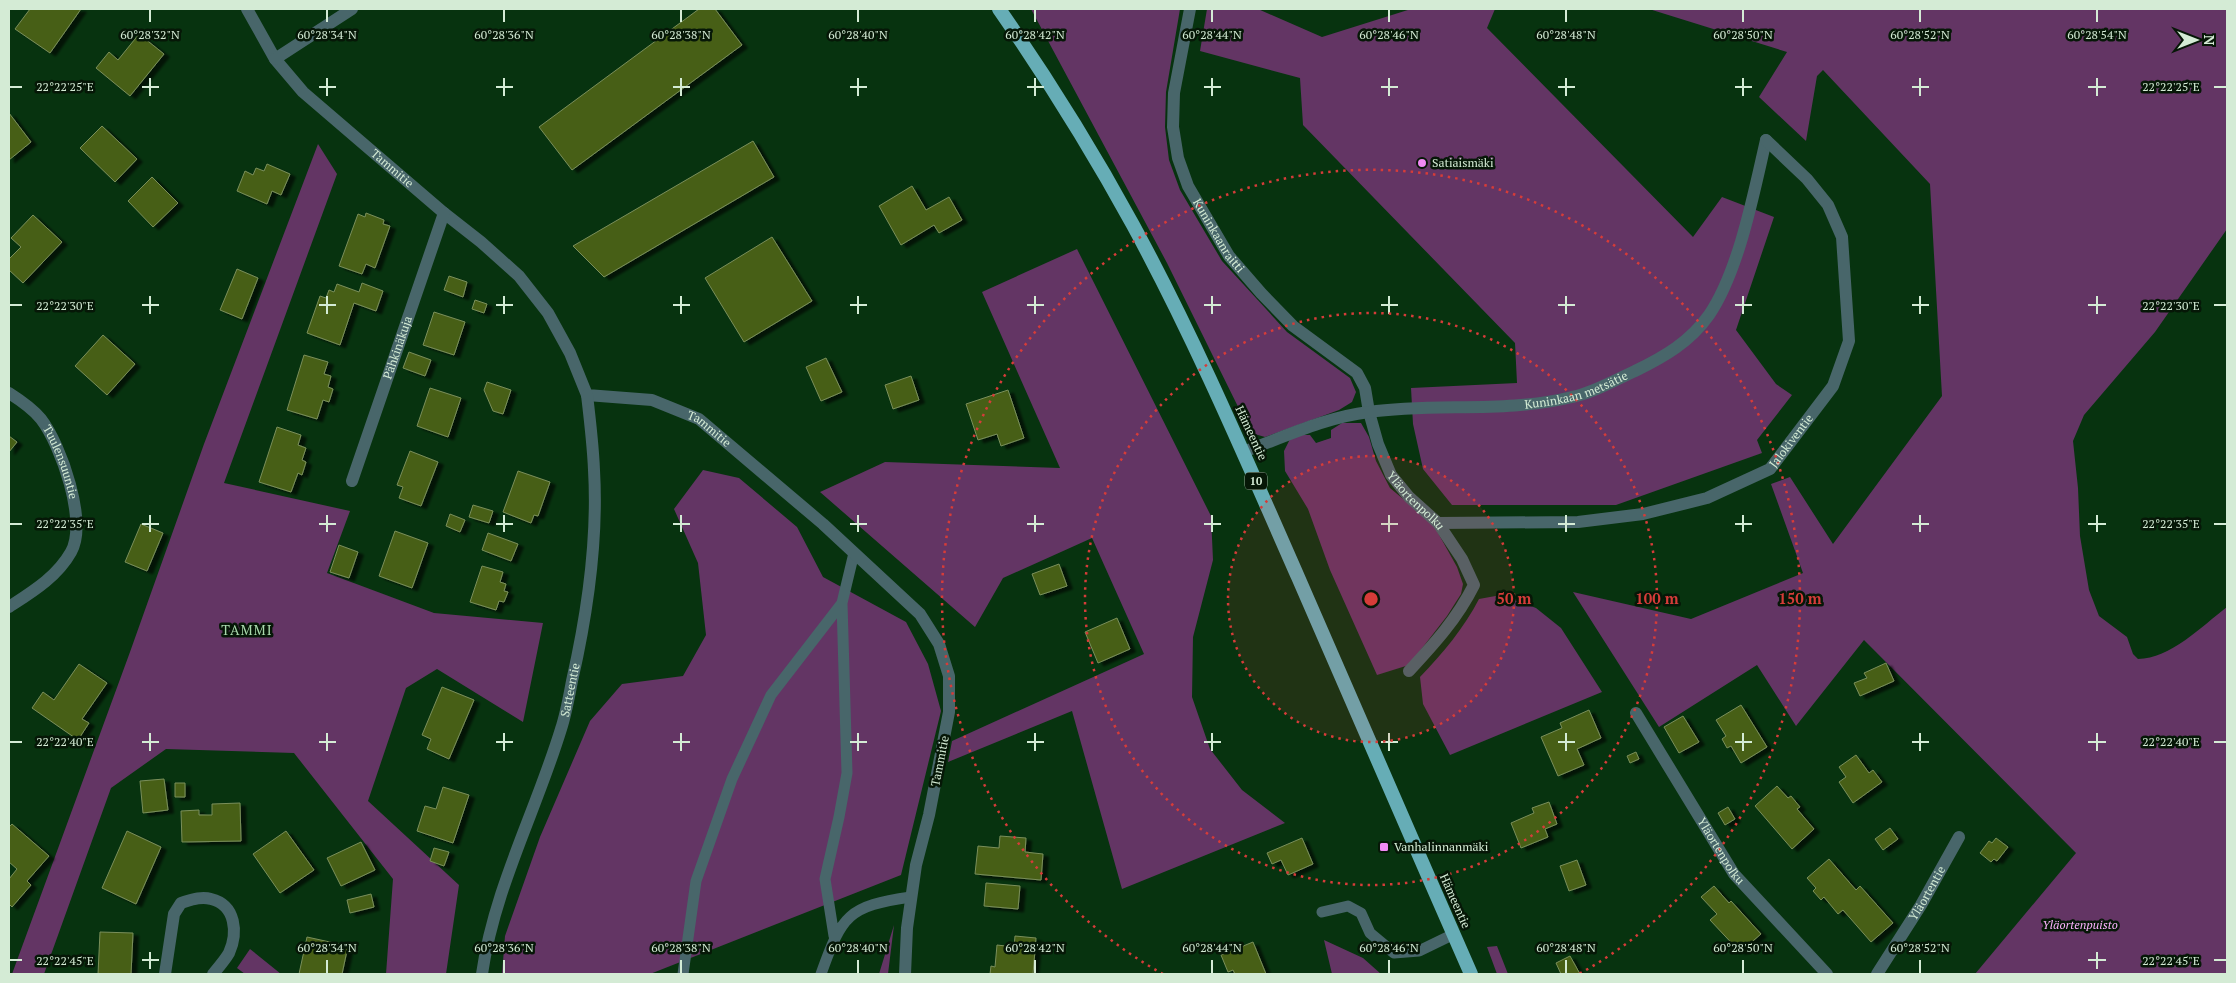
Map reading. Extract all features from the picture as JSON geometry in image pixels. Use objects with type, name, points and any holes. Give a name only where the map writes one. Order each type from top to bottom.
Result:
[{"type":"highway","name":"Hämeentie","points":[[999,9],[1031,55],[1094,156],[1134,227],[1243,452],[1471,974]]},
{"type":"street","name":"Tammitie","points":[[247,9],[275,59],[303,92],[519,276],[548,313],[570,352],[587,395],[652,400],[699,419],[854,553],[920,614],[939,644],[949,676],[949,712],[929,815],[916,864],[907,928],[905,974]]},
{"type":"street","points":[[275,59],[352,9]]},
{"type":"street","name":"Kuninkaanraitti","points":[[1190,9],[1175,84],[1173,127],[1178,158],[1188,186],[1229,256],[1261,293],[1293,326],[1357,373],[1365,388],[1369,412]]},
{"type":"street","name":"Kuninkaan metsätie","points":[[1243,452],[1292,433],[1343,417],[1369,412],[1520,404],[1573,397],[1659,360],[1688,340],[1709,315],[1726,283],[1747,219],[1766,140]]},
{"type":"street","name":"Jalokiventie","points":[[1438,523],[1578,522],[1643,514],[1707,498],[1770,469],[1833,386],[1849,341],[1842,237],[1828,205],[1808,179],[1766,140]]},
{"type":"street","name":"Pähkinäkuja","points":[[352,480],[444,213]]},
{"type":"street","name":"Tuulensuuntie","points":[[9,393],[41,419],[55,442],[75,499],[77,527],[72,551],[55,574],[34,591],[9,607]]},
{"type":"street","name":"Satteentie","points":[[482,974],[486,945],[498,904],[562,728],[578,657],[587,602],[593,536],[594,472],[587,395]]},
{"type":"street","name":"Yläortenpolku","points":[[1369,412],[1378,444],[1391,475],[1409,497],[1438,523],[1462,559],[1474,585],[1463,606],[1438,641],[1409,671]]},
{"type":"street","name":"Yläortenpolku","points":[[1636,713],[1734,874],[1827,974]]},
{"type":"street","name":"Yläortentie","points":[[1877,974],[1922,905],[1959,837]]},
{"type":"street","points":[[165,974],[174,914],[181,902],[197,898],[211,899],[222,904],[233,917],[234,935],[228,954],[212,974]]},
{"type":"lane","points":[[834,936],[825,878],[847,773],[842,603],[854,553]]},
{"type":"lane","points":[[683,974],[696,881],[732,779],[771,696],[842,603]]},
{"type":"lane","points":[[821,974],[834,936],[850,915],[877,902],[911,897]]},
{"type":"lane","points":[[1322,912],[1348,906],[1361,913],[1370,933],[1394,953],[1419,951],[1454,934]]},
{"type":"green space","points":[[1031,9],[1180,9],[1166,92],[1165,127],[1169,160],[1180,190],[1222,261],[1287,332],[1350,378],[1356,392],[1352,402],[1339,410],[1265,437],[1251,433],[1167,263]]},
{"type":"green space","points":[[1207,9],[1258,9],[1322,37],[1411,9],[1495,9],[1487,28],[1693,237],[1722,197],[1774,217],[1736,330],[1776,384],[1792,395],[1757,440],[1762,453],[1616,505],[1452,505],[1423,469],[1413,424],[1411,388],[1517,383],[1515,343],[1303,125],[1300,78],[1200,51]]},
{"type":"green space","name":"Yläortenpuisto","points":[[1649,9],[2227,9],[2227,229],[2155,332],[2084,415],[2073,441],[2078,488],[2080,536],[2089,590],[2099,616],[2127,637],[2133,654],[2138,659],[2150,658],[2174,648],[2227,607],[2227,974],[1975,974],[2076,853],[1864,640],[1796,726],[1757,665],[1659,727],[1573,592],[1691,619],[1803,573],[1771,484],[1790,477],[1833,544],[1942,396],[1930,184],[1823,70],[1817,76],[1806,141],[1759,97],[1787,52]]},
{"type":"green space","points":[[318,144],[337,174],[224,483],[350,511],[327,573],[434,613],[543,623],[523,722],[437,669],[406,688],[368,801],[459,885],[446,974],[386,974],[393,879],[294,753],[166,749],[111,788],[44,974],[12,974],[204,444]]},
{"type":"green space","points":[[1077,249],[1211,516],[1213,560],[1193,637],[1192,697],[1210,749],[1242,790],[1285,823],[1122,889],[1072,711],[948,762],[952,741],[1144,654],[1092,538],[1003,578],[975,627],[820,492],[885,462],[1060,468],[982,292]]},
{"type":"green space","points":[[1342,423],[1361,423],[1369,437],[1376,461],[1390,488],[1433,524],[1457,567],[1463,584],[1461,594],[1447,616],[1409,665],[1377,675],[1330,570],[1308,509],[1285,471],[1284,451],[1290,439],[1302,435],[1310,435],[1316,443],[1331,438],[1331,430]]},
{"type":"green space","points":[[703,470],[739,478],[797,527],[823,577],[906,622],[928,664],[941,711],[901,875],[650,974],[502,974],[505,936],[540,837],[590,721],[622,684],[683,676],[706,635],[698,563],[674,509]]},
{"type":"green space","points":[[1501,595],[1536,608],[1561,628],[1602,692],[1450,755],[1423,704],[1420,677],[1453,640],[1479,599]]},
{"type":"green space","points":[[894,925],[888,974],[879,974]]},
{"type":"green space","points":[[1324,940],[1363,958],[1381,974],[1332,974]]},
{"type":"green space","points":[[1497,946],[1508,974],[1497,974],[1487,947]]},
{"type":"green space","points":[[250,949],[281,974],[245,974],[237,968]]},
{"type":"building","points":[[30,9],[81,9],[50,53],[15,29]]},
{"type":"building","points":[[699,9],[715,9],[742,45],[572,170],[539,127]]},
{"type":"building","points":[[139,34],[164,54],[130,96],[96,68],[109,52],[118,60]]},
{"type":"building","points":[[9,113],[31,142],[9,160]]},
{"type":"building","points":[[102,126],[137,159],[115,182],[80,148]]},
{"type":"building","points":[[753,141],[774,177],[604,277],[573,246]]},
{"type":"building","points":[[267,164],[290,174],[281,195],[272,191],[267,204],[237,191],[245,171],[253,175],[256,168],[264,171]]},
{"type":"building","points":[[152,177],[178,203],[153,227],[128,201]]},
{"type":"building","points":[[912,186],[926,210],[949,197],[962,220],[939,233],[934,225],[901,245],[879,206]]},
{"type":"building","points":[[366,213],[384,220],[383,224],[390,226],[375,268],[366,264],[362,274],[339,266],[358,214],[365,217]]},
{"type":"building","points":[[33,215],[62,242],[23,283],[9,270],[9,259],[21,247],[11,238]]},
{"type":"building","points":[[772,237],[812,301],[744,342],[705,278]]},
{"type":"building","points":[[237,269],[258,278],[242,319],[220,310]]},
{"type":"building","points":[[449,276],[467,282],[463,297],[444,290]]},
{"type":"building","points":[[362,283],[383,291],[376,311],[354,303],[340,345],[307,333],[320,296],[326,298],[329,290],[334,292],[337,284],[359,292]]},
{"type":"building","points":[[475,300],[487,304],[484,313],[472,309]]},
{"type":"building","points":[[434,312],[465,322],[454,355],[423,345]]},
{"type":"building","points":[[103,335],[135,364],[107,395],[75,366]]},
{"type":"building","points":[[409,352],[431,360],[425,376],[403,368]]},
{"type":"building","points":[[304,355],[328,362],[324,374],[331,376],[328,387],[333,389],[329,402],[323,400],[317,419],[287,410]]},
{"type":"building","points":[[826,358],[842,392],[821,401],[806,367]]},
{"type":"building","points":[[911,376],[919,400],[893,409],[885,385]]},
{"type":"building","points":[[487,382],[511,390],[503,414],[493,411],[484,390]]},
{"type":"building","points":[[430,388],[461,398],[448,437],[417,426]]},
{"type":"building","points":[[1008,390],[1024,438],[1001,446],[997,434],[978,440],[966,404]]},
{"type":"building","points":[[277,427],[301,435],[298,445],[306,448],[302,460],[306,462],[302,475],[298,473],[291,492],[259,482]]},
{"type":"building","points":[[9,436],[17,442],[9,452]]},
{"type":"building","points":[[410,451],[438,462],[421,506],[399,498],[403,487],[397,485]]},
{"type":"building","points":[[518,471],[550,482],[538,516],[534,515],[531,523],[503,512]]},
{"type":"building","points":[[473,505],[493,511],[489,523],[469,517]]},
{"type":"building","points":[[450,514],[465,520],[460,532],[446,526]]},
{"type":"building","points":[[141,524],[163,533],[147,571],[125,562]]},
{"type":"building","points":[[395,531],[428,543],[412,588],[379,576]]},
{"type":"building","points":[[488,533],[518,544],[511,561],[482,550]]},
{"type":"building","points":[[339,545],[358,552],[349,578],[330,572]]},
{"type":"building","points":[[1059,564],[1067,586],[1040,595],[1032,574]]},
{"type":"building","points":[[482,566],[503,572],[500,582],[506,584],[504,591],[508,592],[504,602],[499,601],[496,610],[470,602]]},
{"type":"building","points":[[1117,618],[1130,649],[1098,663],[1085,632]]},
{"type":"building","points":[[1886,663],[1894,681],[1860,696],[1854,683],[1867,678],[1864,673]]},
{"type":"building","points":[[79,664],[107,683],[82,719],[89,723],[78,740],[32,708],[43,692],[54,700]]},
{"type":"building","points":[[442,687],[474,700],[449,759],[427,749],[431,739],[422,735]]},
{"type":"building","points":[[1741,705],[1767,747],[1741,763],[1731,746],[1727,748],[1722,739],[1726,736],[1716,720]]},
{"type":"building","points":[[1589,710],[1601,738],[1577,749],[1584,765],[1558,776],[1541,737],[1562,728],[1560,723]]},
{"type":"building","points":[[1683,716],[1699,742],[1679,753],[1664,727]]},
{"type":"building","points":[[1636,752],[1639,759],[1630,763],[1627,756]]},
{"type":"building","points":[[1856,755],[1869,773],[1873,770],[1882,782],[1853,803],[1839,782],[1846,777],[1839,767]]},
{"type":"building","points":[[164,779],[168,810],[143,813],[140,781]]},
{"type":"building","points":[[175,783],[185,783],[185,797],[175,797]]},
{"type":"building","points":[[1777,786],[1788,798],[1791,796],[1800,807],[1797,809],[1814,829],[1792,849],[1755,806]]},
{"type":"building","points":[[443,787],[469,795],[453,843],[417,831],[425,806],[436,809]]},
{"type":"building","points":[[1549,802],[1557,824],[1545,829],[1548,837],[1521,848],[1511,823],[1534,813],[1532,808]]},
{"type":"building","points":[[240,803],[241,841],[182,842],[181,811],[199,810],[199,815],[212,815],[212,804]]},
{"type":"building","points":[[1728,807],[1735,819],[1725,825],[1718,813]]},
{"type":"building","points":[[12,824],[49,856],[27,881],[31,885],[12,907],[9,904],[9,879],[17,869],[9,862],[9,827]]},
{"type":"building","points":[[1890,828],[1898,839],[1883,850],[1875,839]]},
{"type":"building","points":[[127,831],[161,847],[136,904],[102,888]]},
{"type":"building","points":[[286,831],[314,870],[280,893],[253,854]]},
{"type":"building","points":[[1000,836],[1026,838],[1025,852],[1043,854],[1041,880],[975,874],[978,846],[999,848]]},
{"type":"building","points":[[1302,838],[1313,864],[1288,875],[1281,860],[1272,864],[1267,853]]},
{"type":"building","points":[[1996,838],[2008,847],[1997,861],[1994,859],[1991,862],[1980,853],[1989,841],[1992,843]]},
{"type":"building","points":[[361,842],[375,870],[341,886],[327,858]]},
{"type":"building","points":[[434,848],[449,852],[444,866],[430,861]]},
{"type":"building","points":[[1829,859],[1856,890],[1860,886],[1893,923],[1871,942],[1843,910],[1838,914],[1824,897],[1821,900],[1813,891],[1816,888],[1807,878]]},
{"type":"building","points":[[1577,860],[1586,885],[1569,891],[1560,866]]},
{"type":"building","points":[[986,883],[1020,886],[1018,909],[984,906]]},
{"type":"building","points":[[1714,886],[1729,903],[1731,901],[1761,934],[1740,952],[1710,920],[1717,914],[1701,897]]},
{"type":"building","points":[[371,894],[374,907],[350,913],[347,900]]},
{"type":"building","points":[[100,932],[133,933],[131,974],[98,974]]},
{"type":"building","points":[[1015,936],[1036,938],[1033,974],[990,974],[991,966],[995,967],[997,945],[1014,947]]},
{"type":"building","points":[[307,937],[348,946],[342,974],[299,974]]},
{"type":"building","points":[[1253,942],[1266,974],[1235,974],[1233,970],[1228,972],[1221,955]]},
{"type":"building","points":[[1570,956],[1580,974],[1561,974],[1556,963]]},
{"type":"place","name":"Satiaismäki","points":[[1422,163]]},
{"type":"place","name":"Vanhalinnanmäki","points":[[1384,847]]},
{"type":"district","name":"TAMMI","points":[[247,630]]}]
